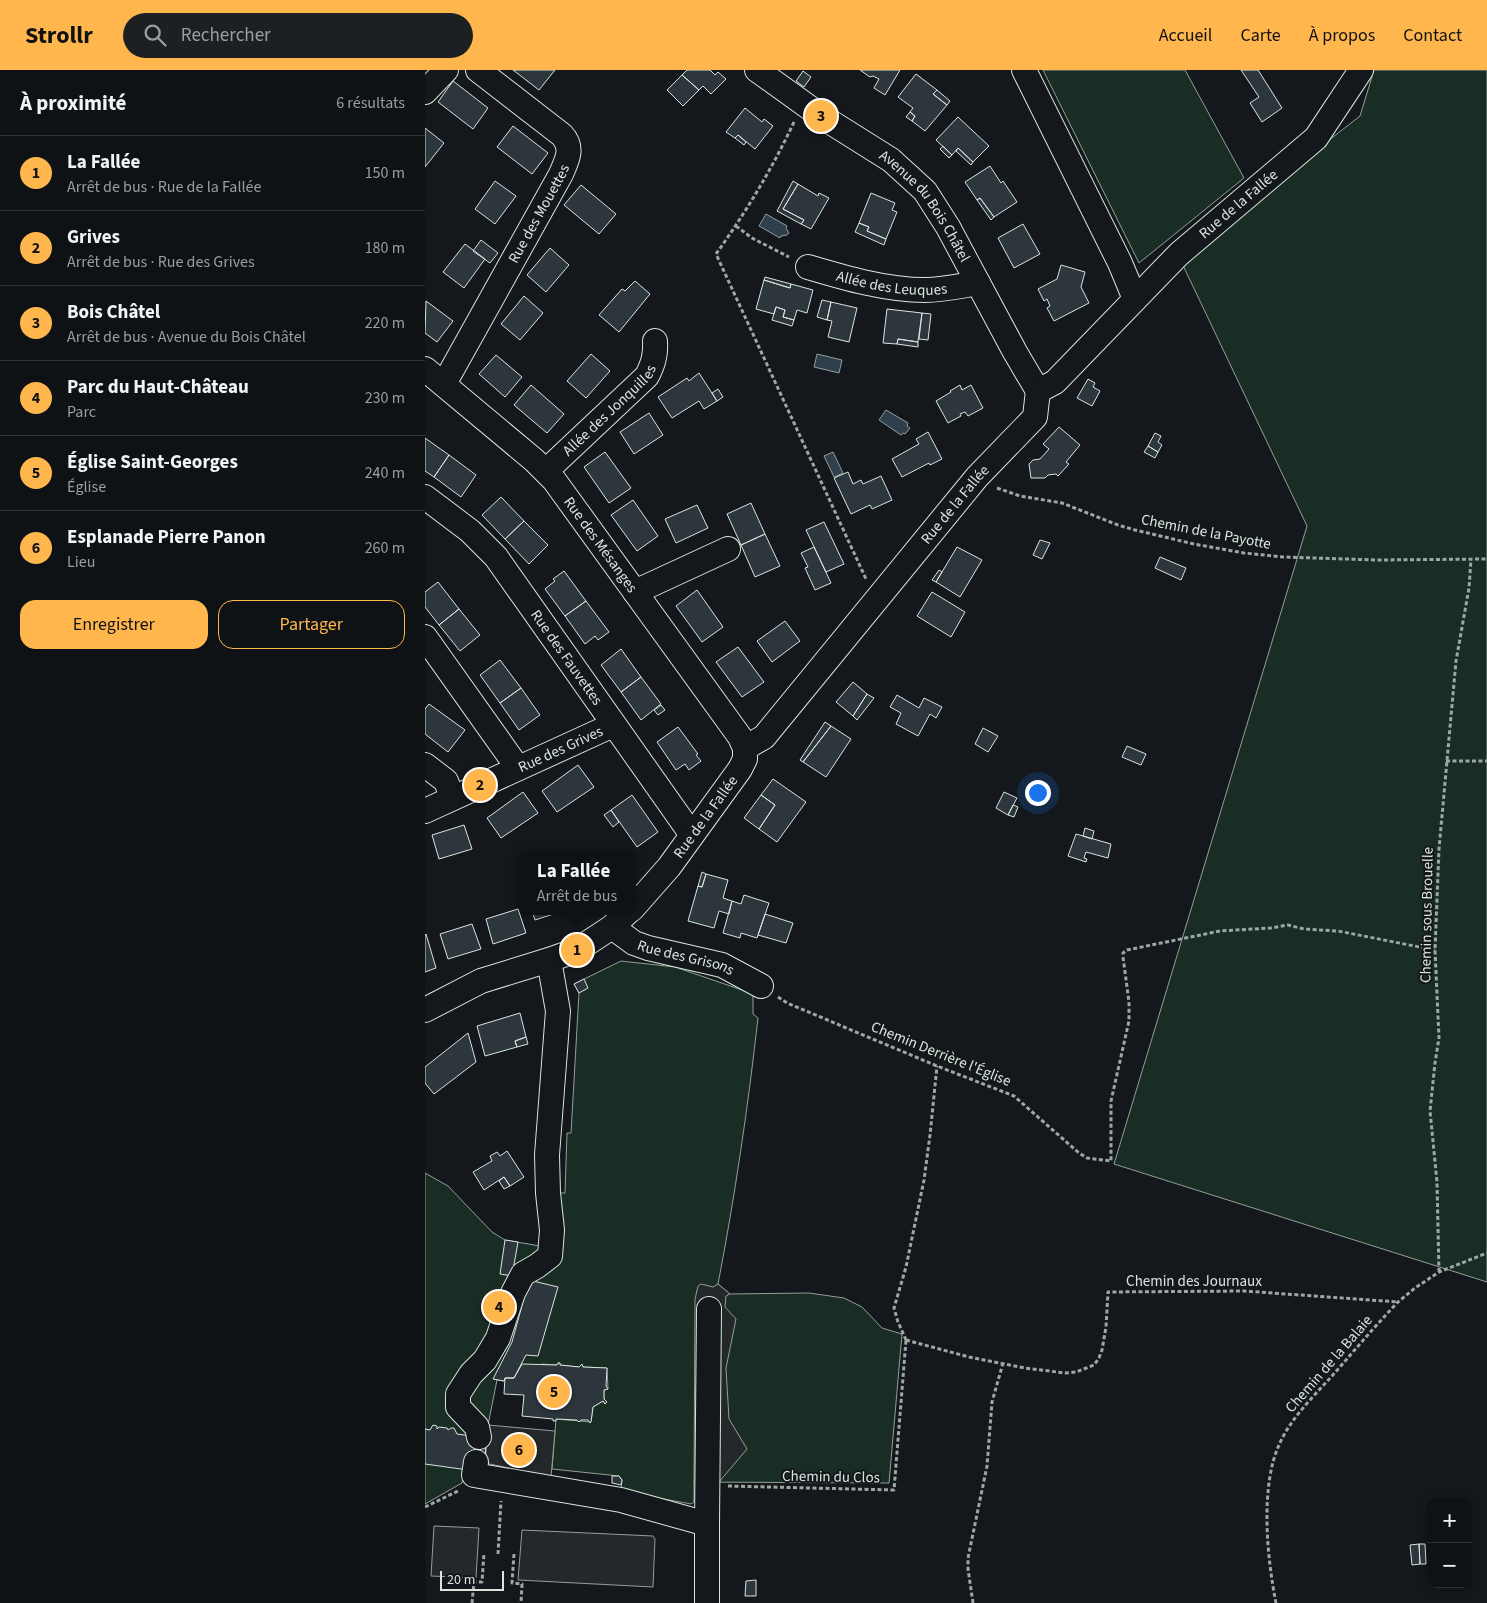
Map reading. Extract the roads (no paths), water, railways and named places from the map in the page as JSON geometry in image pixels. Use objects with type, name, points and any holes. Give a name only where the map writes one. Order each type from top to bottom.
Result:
[{"type":"street","points":[[425,92],[446,70]]},
{"type":"street","name":"Rue des Mouettes","points":[[444,384],[561,174],[569,152],[566,140],[562,134],[478,70]]},
{"type":"street","name":"Avenue du Bois Châtel","points":[[757,70],[838,128],[891,160],[914,180],[937,209],[1038,391]]},
{"type":"street","points":[[1024,70],[1119,262],[1135,299]]},
{"type":"street","name":"Rue de la Fallée","points":[[636,904],[669,867],[740,769],[745,759],[745,748],[764,737],[977,477],[1035,417],[1038,391],[1055,382],[1179,254],[1316,138],[1361,70]]},
{"type":"street","name":"Allée des Leuques","points":[[808,267],[859,281],[899,288],[924,290],[978,283]]},
{"type":"street","name":"Allée des Jonquilles","points":[[546,471],[647,376],[654,363],[656,353],[655,341]]},
{"type":"street","name":"Rue des Mésanges","points":[[425,370],[444,384],[546,471],[554,480],[740,737],[745,748]]},
{"type":"street","name":"Rue des Fauvettes","points":[[425,497],[470,531],[496,557],[692,835]]},
{"type":"street","points":[[635,592],[728,549]]},
{"type":"street","points":[[425,637],[518,768]]},
{"type":"street","name":"Rue des Grives","points":[[425,811],[613,725]]},
{"type":"street","points":[[425,765],[446,781],[452,798]]},
{"type":"street","points":[[425,1010],[481,981],[577,950],[621,919]]},
{"type":"street","name":"Rue des Grisons","points":[[621,919],[634,943],[647,948],[722,966],[761,986]]},
{"type":"street","points":[[479,1437],[477,1427],[458,1407],[458,1394],[471,1374],[485,1360],[498,1338],[513,1293],[523,1274],[549,1256],[552,1230],[548,1193],[547,1155],[558,1011],[549,960]]},
{"type":"street","points":[[707,1603],[709,1309]]},
{"type":"street","points":[[475,1469],[621,1500],[707,1524]]},
{"type":"water","points":[[766,214],[787,226],[786,228],[789,233],[780,238],[759,226]]},
{"type":"water","points":[[817,354],[842,360],[839,373],[814,367]]},
{"type":"water","points":[[886,410],[908,423],[907,426],[910,428],[905,434],[901,435],[879,420]]},
{"type":"water","points":[[833,452],[843,473],[834,477],[824,456]]},
{"type":"place","name":"Bois Châtel","points":[[821,116]]},
{"type":"place","name":"Grives","points":[[480,785]]},
{"type":"place","name":"La Fallée","points":[[577,950]]},
{"type":"place","name":"Parc du Haut-Château","points":[[499,1307]]},
{"type":"place","name":"Église Saint-Georges","points":[[554,1392]]},
{"type":"place","name":"Esplanade Pierre Panon","points":[[519,1450]]}]
